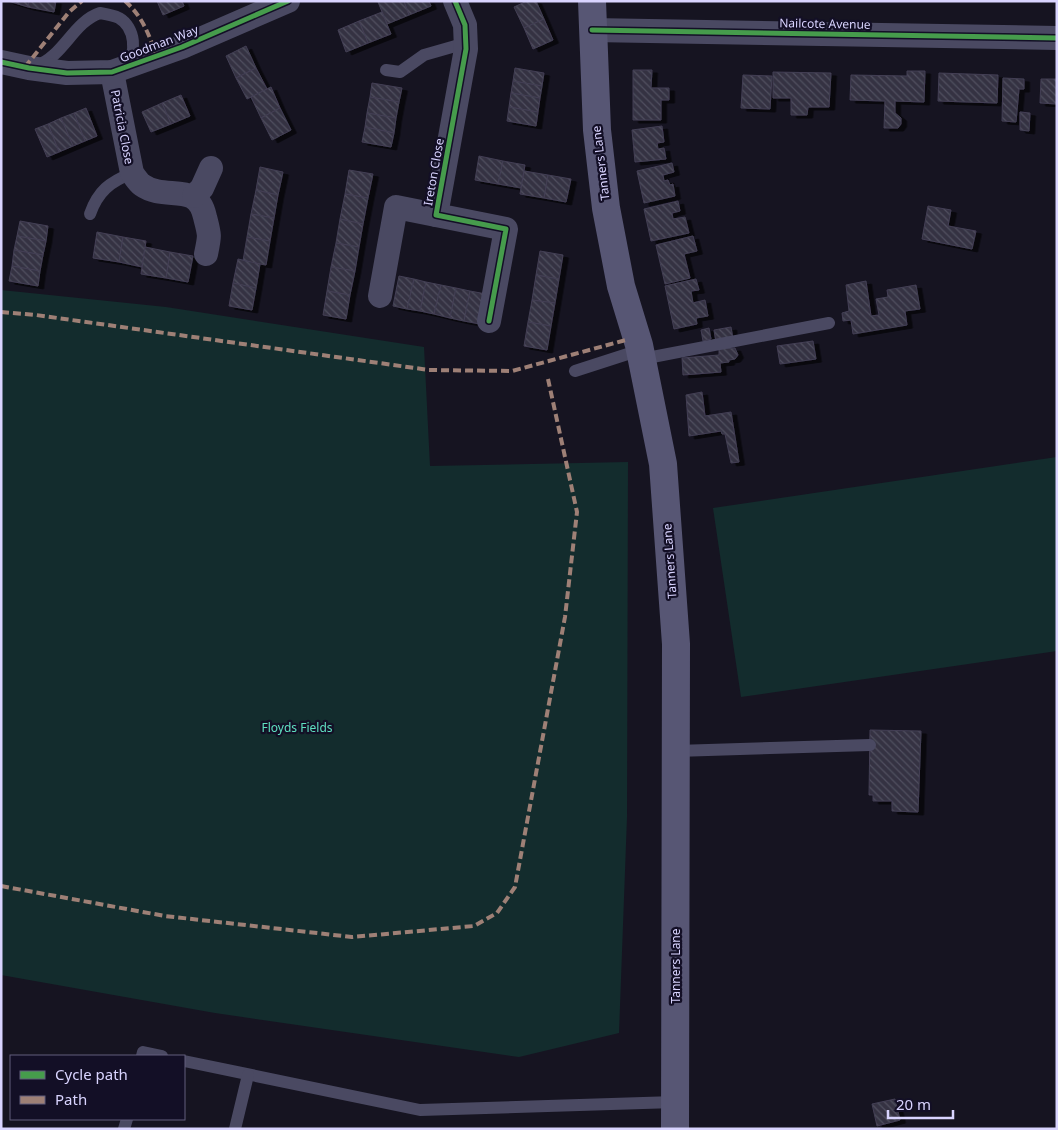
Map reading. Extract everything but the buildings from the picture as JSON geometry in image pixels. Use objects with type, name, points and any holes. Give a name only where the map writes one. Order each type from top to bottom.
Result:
[{"type":"main road","name":"Tanners Lane","points":[[592,1],[597,130],[606,208],[621,286],[641,355],[663,464],[676,644],[675,1129]]},
{"type":"street","name":"Goodman Way","points":[[1,62],[67,73],[116,71],[182,47],[263,6],[288,1]]},
{"type":"street","name":"Ireton Close","points":[[436,215],[466,43],[465,25],[455,1]]},
{"type":"street","name":"Nailcote Avenue","points":[[592,30],[1057,38]]},
{"type":"street","name":"Patricia Close","points":[[116,71],[132,173],[142,185],[155,191],[194,196]]},
{"type":"street","points":[[206,254],[210,232],[200,201],[194,196],[202,188],[211,168]]},
{"type":"street","name":"Ireton Close","points":[[380,296],[396,208],[506,228],[489,321]]},
{"type":"lane","points":[[29,68],[52,58],[86,21],[100,13],[118,17],[124,22],[130,32],[134,50],[128,64],[116,71]]},
{"type":"lane","points":[[386,70],[400,72],[424,54],[466,43]]},
{"type":"lane","points":[[90,214],[94,202],[106,186],[132,173]]},
{"type":"lane","points":[[575,371],[641,355],[829,323]]},
{"type":"lane","points":[[676,751],[870,745]]},
{"type":"lane","points":[[142,1055],[143,1052],[157,1055]]},
{"type":"lane","points":[[185,1061],[420,1110],[675,1102]]},
{"type":"lane","points":[[235,1129],[248,1075]]},
{"type":"green space","name":"Floyds Fields","points":[[1,290],[166,307],[424,347],[430,466],[628,462],[627,817],[619,1033],[519,1057],[215,1013],[1,975]]},
{"type":"green space","points":[[1057,457],[1057,651],[741,697],[713,508]]},
{"type":"marked path","points":[[25,67],[69,12],[82,1]]},
{"type":"marked path","points":[[125,1],[141,20],[157,57]]},
{"type":"marked path","points":[[1,312],[36,315],[429,370],[512,371],[626,340]]},
{"type":"marked path","points":[[1,886],[165,916],[352,937],[474,926],[497,913],[515,887],[565,617],[577,512],[548,379]]},
{"type":"cycle path","points":[[1,62],[67,73],[112,72],[182,47],[288,1]]},
{"type":"cycle path","points":[[455,1],[465,25],[466,49],[436,215],[506,229],[489,321]]},
{"type":"cycle path","points":[[592,30],[1057,38]]}]
